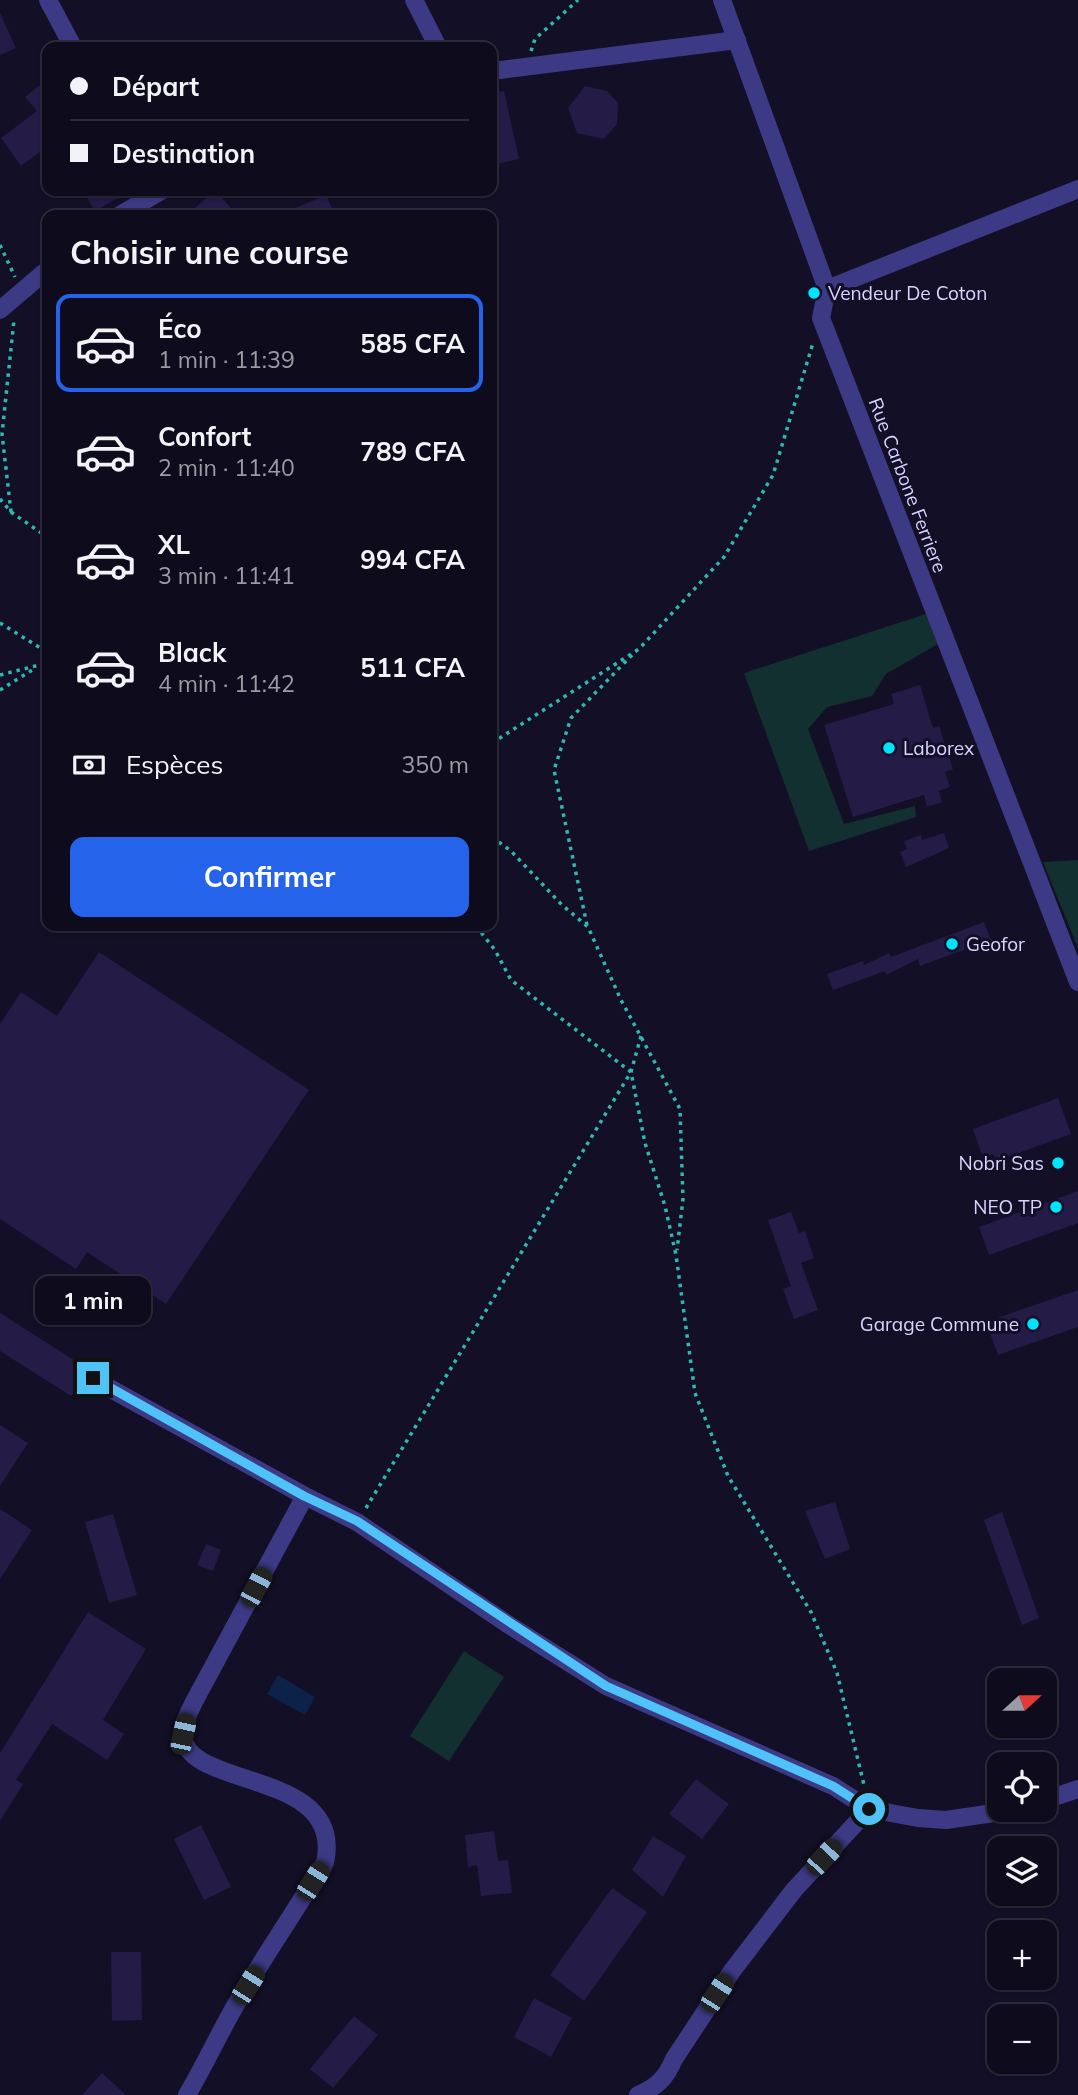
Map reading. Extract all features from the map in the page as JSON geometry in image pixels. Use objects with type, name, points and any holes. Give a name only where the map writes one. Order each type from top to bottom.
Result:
[{"type":"street","points":[[48,0],[70,42]]},
{"type":"street","points":[[414,0],[435,42]]},
{"type":"street","points":[[722,0],[827,289],[821,318]]},
{"type":"street","points":[[497,70],[737,40]]},
{"type":"street","points":[[827,289],[1078,189]]},
{"type":"street","points":[[129,210],[152,196]]},
{"type":"street","points":[[0,310],[42,274]]},
{"type":"street","name":"Rue Carbone Ferriere","points":[[821,318],[1078,982]]},
{"type":"street","points":[[93,1378],[304,1496],[357,1521],[606,1686],[833,1786],[869,1809],[918,1818],[946,1819],[987,1814]]},
{"type":"street","points":[[187,2095],[235,2006],[326,1860],[323,1822],[310,1807],[289,1795],[200,1760],[187,1749],[183,1734],[186,1718],[195,1700],[304,1496]]},
{"type":"street","points":[[1057,1796],[1078,1789]]},
{"type":"street","points":[[638,2095],[659,2085],[664,2079],[732,1971],[794,1890],[869,1809]]},
{"type":"path","points":[[527,66],[535,39],[578,0]]},
{"type":"path","points":[[0,245],[14,271],[16,295],[2,434],[11,512]]},
{"type":"path","points":[[676,1255],[683,1199],[680,1109],[587,927],[554,770],[571,718],[724,557],[773,475],[821,318]]},
{"type":"path","points":[[0,499],[11,512],[42,534]]},
{"type":"path","points":[[0,623],[42,649]]},
{"type":"path","points":[[497,740],[639,649]]},
{"type":"path","points":[[0,675],[42,665]]},
{"type":"path","points":[[0,690],[38,666]]},
{"type":"path","points":[[497,840],[512,851],[562,905],[587,927]]},
{"type":"path","points":[[480,931],[495,950],[511,980],[631,1072],[645,1143],[665,1206],[676,1255],[695,1393],[728,1476],[811,1612],[837,1673],[869,1809]]},
{"type":"path","points":[[357,1521],[631,1072],[641,1036]]},
{"type":"green space","points":[[926,614],[938,644],[886,674],[872,696],[827,707],[808,729],[844,824],[915,806],[916,817],[809,851],[744,673]]},
{"type":"green space","points":[[1078,860],[1078,948],[1043,862]]},
{"type":"green space","points":[[464,1651],[504,1677],[449,1761],[410,1736]]},
{"type":"water","points":[[278,1675],[315,1697],[305,1715],[267,1694]]},
{"type":"building","points":[[0,13],[16,48],[0,55]]},
{"type":"building","points":[[42,83],[42,151],[21,166],[1,138],[37,111],[25,97]]},
{"type":"building","points":[[585,86],[607,91],[618,103],[617,124],[604,139],[577,133],[568,108]]},
{"type":"building","points":[[504,91],[519,159],[497,164],[497,92]]},
{"type":"building","points":[[86,196],[121,196],[97,210]]},
{"type":"building","points":[[208,196],[220,196],[233,210],[197,210],[195,208]]},
{"type":"building","points":[[326,196],[333,210],[291,210]]},
{"type":"building","name":"Laborex","points":[[920,685],[933,728],[939,726],[953,769],[945,772],[950,787],[939,791],[942,802],[927,807],[924,795],[853,817],[824,725],[894,704],[891,694]]},
{"type":"building","points":[[944,833],[949,848],[906,867],[900,852],[907,849],[904,841],[921,835],[922,840]]},
{"type":"building","points":[[984,922],[991,940],[920,966],[918,959],[886,975],[885,971],[833,990],[827,974],[863,961],[864,965],[889,953],[891,957]]},
{"type":"building","points":[[99,952],[309,1090],[166,1304],[87,1252],[76,1269],[0,1219],[0,1024],[21,992],[57,1016]]},
{"type":"building","points":[[1058,1098],[1071,1134],[996,1161],[993,1154],[983,1158],[973,1129]]},
{"type":"building","name":"NEO TP","points":[[1078,1191],[1078,1223],[989,1255],[979,1227]]},
{"type":"building","points":[[791,1212],[799,1233],[805,1231],[814,1258],[801,1263],[818,1310],[794,1319],[783,1289],[791,1286],[768,1220]]},
{"type":"building","name":"Garage Commune","points":[[1078,1290],[1078,1327],[998,1355],[986,1322]]},
{"type":"building","points":[[0,1313],[88,1369],[71,1396],[0,1351]]},
{"type":"building","points":[[0,1425],[28,1443],[0,1486]]},
{"type":"building","points":[[835,1502],[850,1549],[825,1559],[805,1511]]},
{"type":"building","points":[[0,1509],[32,1530],[0,1579]]},
{"type":"building","points":[[1002,1512],[1039,1618],[1022,1625],[984,1520]]},
{"type":"building","points":[[113,1514],[137,1595],[109,1603],[85,1522]]},
{"type":"building","points":[[206,1544],[221,1550],[213,1571],[197,1565]]},
{"type":"building","points":[[88,1612],[146,1649],[103,1720],[124,1734],[107,1760],[52,1724],[16,1780],[23,1784],[0,1821],[0,1753]]},
{"type":"building","points":[[696,1779],[729,1804],[702,1839],[669,1814]]},
{"type":"building","points":[[201,1825],[231,1887],[204,1900],[174,1839]]},
{"type":"building","points":[[494,1831],[498,1861],[508,1860],[512,1893],[481,1896],[477,1865],[468,1867],[465,1835]]},
{"type":"building","points":[[653,1836],[686,1856],[663,1897],[632,1870]]},
{"type":"building","points":[[612,1888],[647,1912],[584,2001],[550,1975]]},
{"type":"building","points":[[111,1952],[141,1952],[142,2020],[112,2021]]},
{"type":"building","points":[[534,1998],[572,2018],[551,2057],[514,2037]]},
{"type":"building","points":[[354,2016],[378,2035],[333,2088],[310,2069]]},
{"type":"building","points":[[102,2073],[126,2095],[82,2095]]},
{"type":"place","name":"Vendeur De Coton","points":[[814,293]]},
{"type":"place","name":"Laborex","points":[[889,748]]},
{"type":"place","name":"Geofor","points":[[952,944]]},
{"type":"place","name":"Nobri Sas","points":[[1058,1163]]},
{"type":"place","name":"NEO TP","points":[[1056,1207]]},
{"type":"place","name":"Garage Commune","points":[[1033,1324]]},
{"type":"route","points":[[93,1378],[304,1496],[357,1521],[509,1625],[606,1686],[833,1786],[869,1809]]}]
